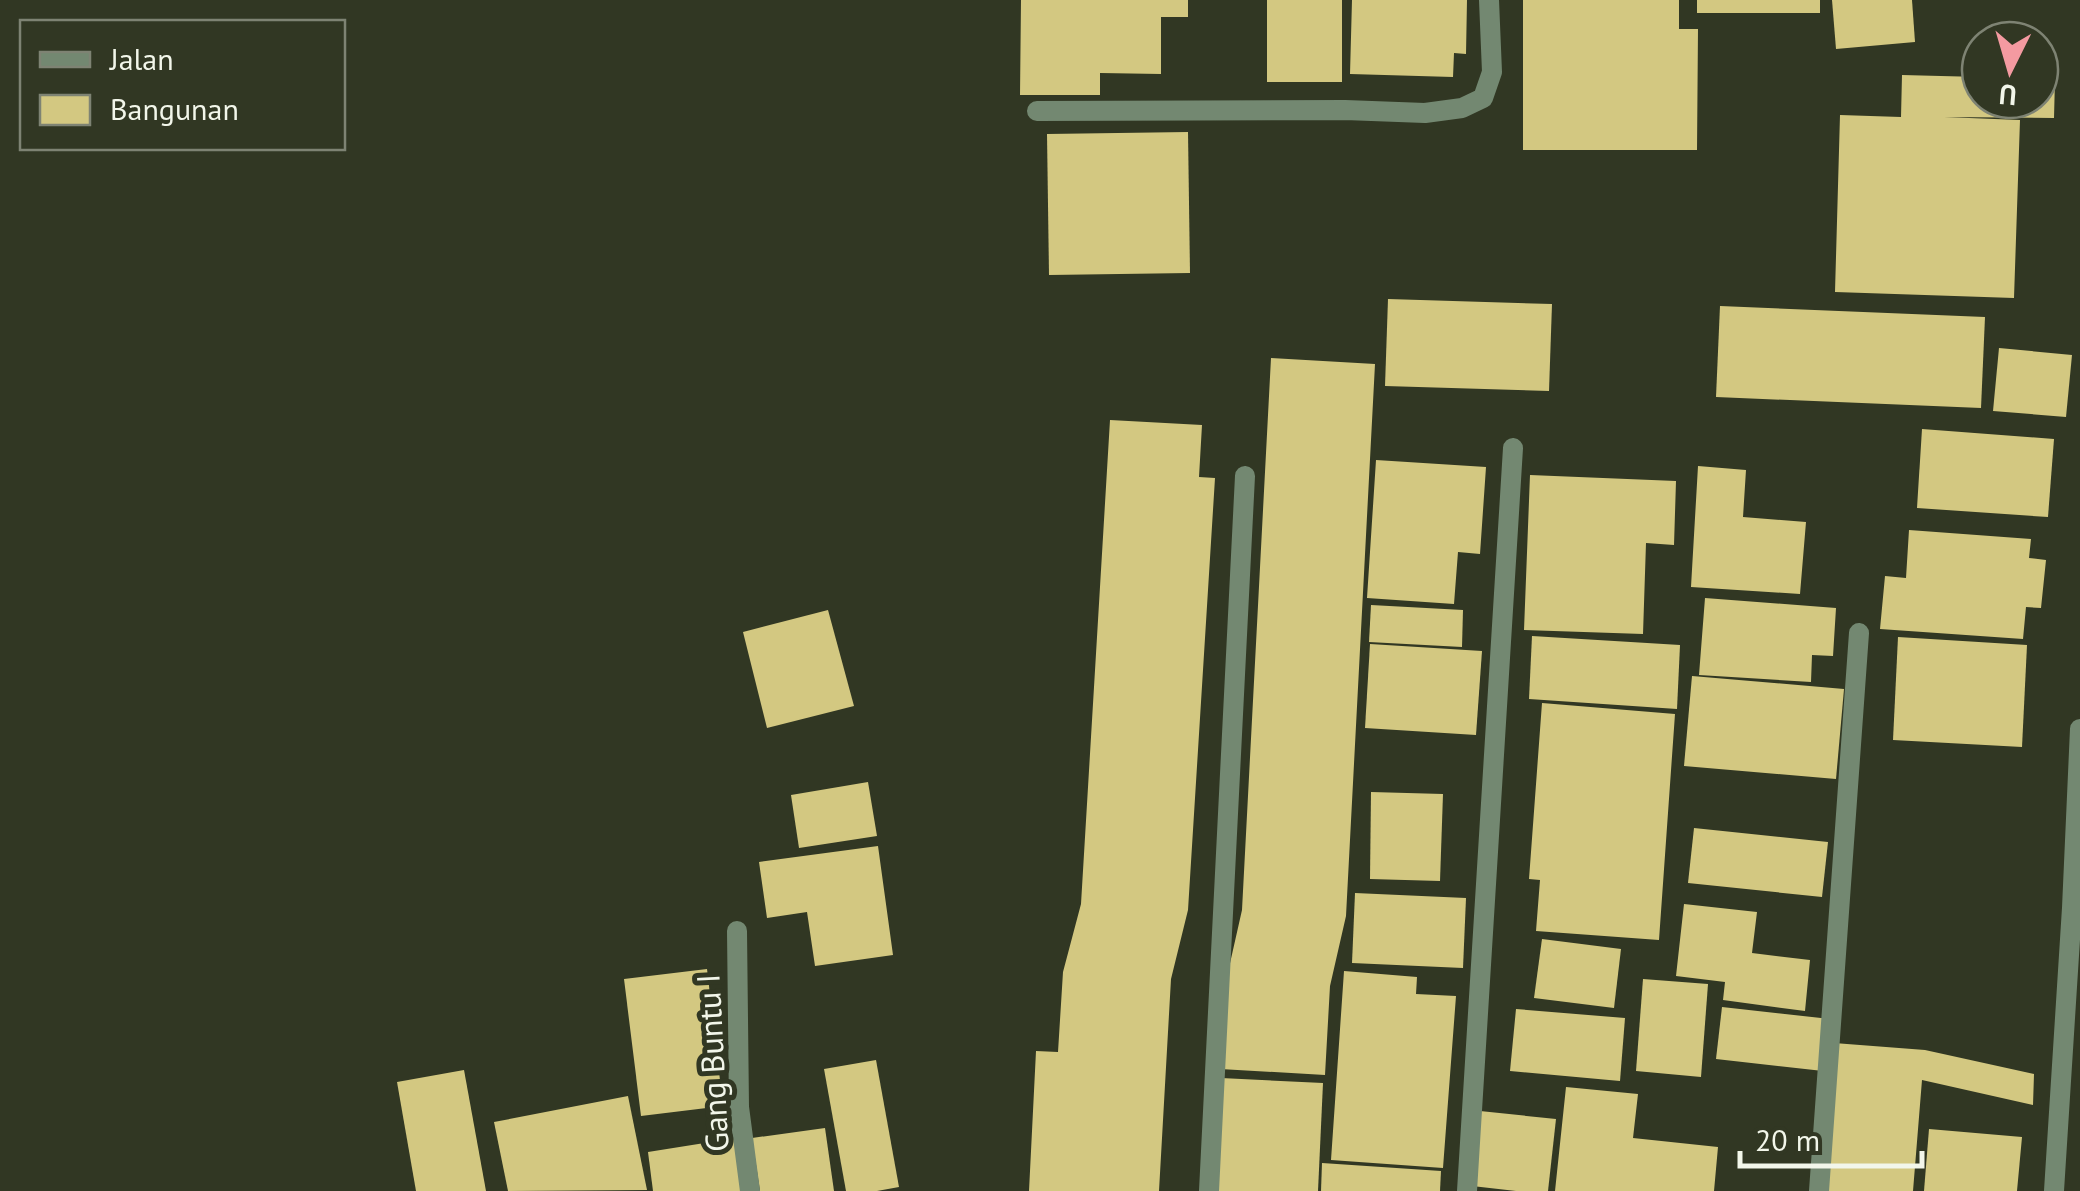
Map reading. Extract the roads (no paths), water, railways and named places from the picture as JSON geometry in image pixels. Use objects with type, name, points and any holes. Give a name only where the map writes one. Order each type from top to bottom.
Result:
[{"type":"street","points":[[1038,111],[1424,113],[1462,108],[1483,98],[1492,72],[1490,0]]},
{"type":"street","points":[[1468,1191],[1513,448]]},
{"type":"street","points":[[1209,1191],[1245,476]]},
{"type":"street","points":[[1818,1191],[1859,633]]},
{"type":"street","points":[[2054,1191],[2080,729]]},
{"type":"street","name":"Gang Buntu I","points":[[737,932],[739,1106],[750,1191]]}]
